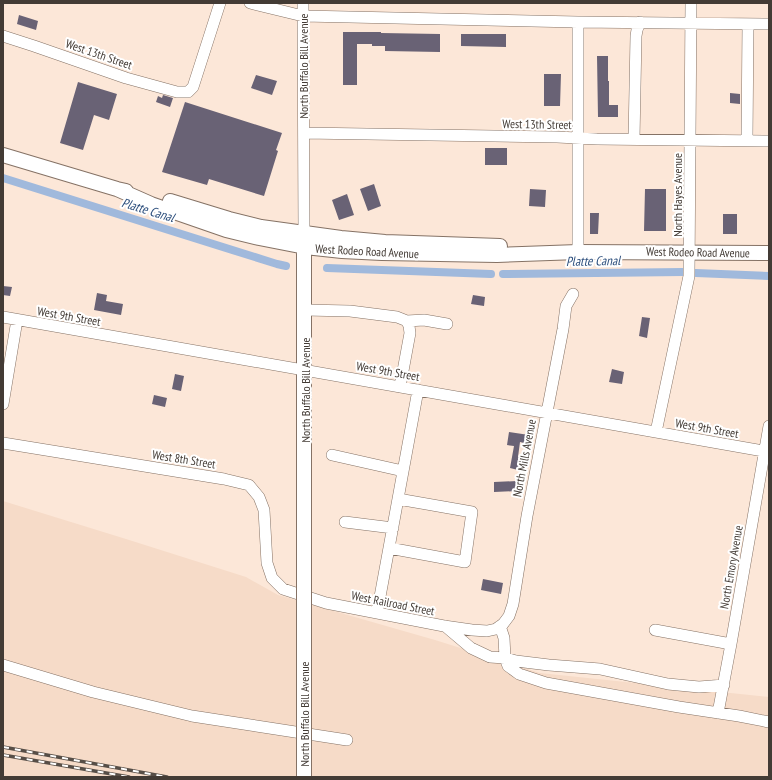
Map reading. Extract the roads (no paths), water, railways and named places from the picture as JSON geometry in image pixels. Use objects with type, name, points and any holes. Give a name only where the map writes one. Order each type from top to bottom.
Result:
[{"type":"main road","name":"West Rodeo Road Avenue","points":[[3,155],[116,189],[153,196],[261,227],[341,238],[385,242],[497,246],[578,252]]},
{"type":"main road","name":"West Rodeo Road Avenue","points":[[116,189],[151,204],[226,230],[304,247],[342,251],[489,255],[578,252],[769,253]]},
{"type":"main road","name":"North Buffalo Bill Avenue","points":[[304,233],[304,777]]},
{"type":"street","name":"West 13th Street","points":[[3,36],[126,78],[177,92],[188,92],[193,87],[220,3]]},
{"type":"street","points":[[250,3],[303,16],[578,22],[769,24]]},
{"type":"street","name":"North Buffalo Bill Avenue","points":[[303,3],[304,233]]},
{"type":"street","name":"North Hayes Avenue","points":[[656,432],[690,276],[690,3]]},
{"type":"street","points":[[578,22],[578,252]]},
{"type":"street","points":[[634,139],[636,36],[640,22]]},
{"type":"street","points":[[747,140],[748,24]]},
{"type":"street","name":"West 13th Street","points":[[304,134],[769,140]]},
{"type":"street","name":"North Mills Avenue","points":[[500,626],[509,616],[513,604],[527,516],[563,329],[566,306],[573,294]]},
{"type":"street","points":[[305,310],[350,311],[397,317],[407,321],[424,320],[447,324]]},
{"type":"street","name":"West 9th Street","points":[[3,317],[767,451]]},
{"type":"street","points":[[3,404],[17,320]]},
{"type":"street","points":[[400,387],[410,333],[407,321]]},
{"type":"street","points":[[377,613],[418,390]]},
{"type":"street","name":"North Emory Avenue","points":[[718,713],[767,451],[769,426]]},
{"type":"street","name":"West 8th Street","points":[[3,443],[224,479],[249,485],[259,497],[264,510],[267,563],[272,578],[282,589]]},
{"type":"street","points":[[332,455],[403,470]]},
{"type":"street","points":[[389,548],[465,562],[472,512],[398,499]]},
{"type":"street","points":[[345,522],[393,528]]},
{"type":"street","name":"West Railroad Street","points":[[282,589],[326,603],[444,626],[487,631],[496,629],[500,626]]},
{"type":"street","points":[[444,626],[471,648],[490,657],[505,658],[536,664],[600,669],[668,684],[699,687],[724,685]]},
{"type":"street","points":[[500,626],[504,638],[505,658],[508,666],[519,674],[546,683],[769,722]]},
{"type":"street","points":[[655,630],[731,644]]},
{"type":"street","points":[[3,665],[93,692],[192,716],[347,740]]},
{"type":"waterway","name":"Platte Canal","points":[[3,178],[286,266]]},
{"type":"waterway","name":"Platte Canal","points":[[327,268],[491,274]]},
{"type":"waterway","name":"Platte Canal","points":[[503,274],[683,272]]},
{"type":"waterway","points":[[696,273],[769,276]]},
{"type":"railway","points":[[3,747],[167,777]]},
{"type":"railway","points":[[3,755],[129,777]]}]
